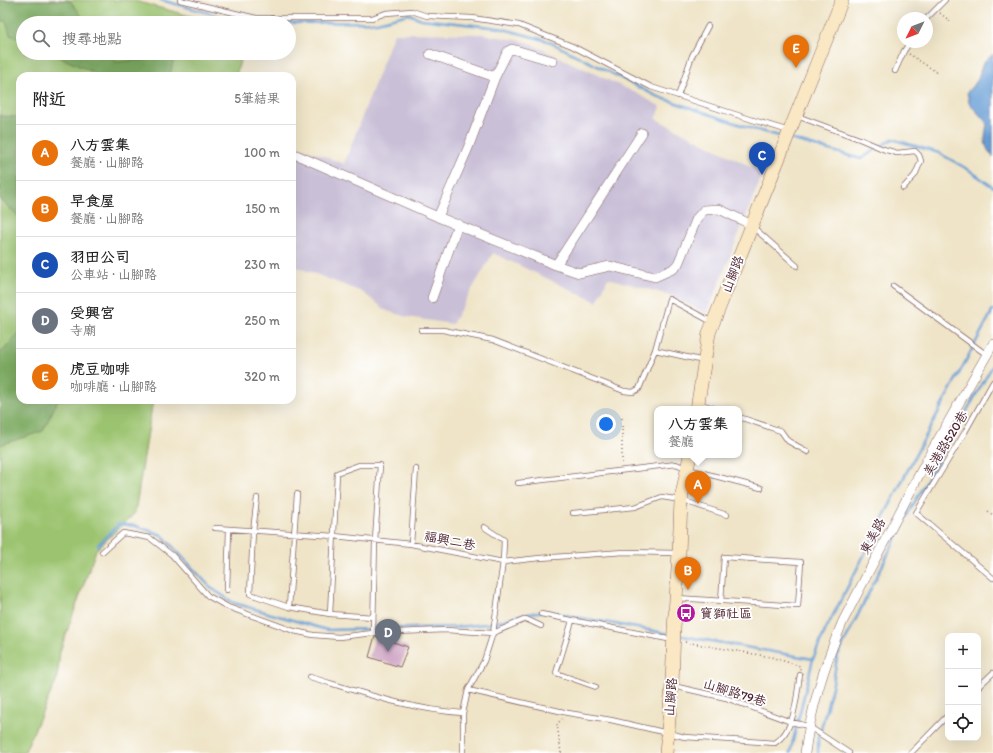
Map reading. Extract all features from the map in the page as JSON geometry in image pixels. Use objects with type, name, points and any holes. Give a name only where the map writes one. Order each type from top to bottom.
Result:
[{"type":"main road","points":[[789,131],[842,0]]},
{"type":"main road","name":"山腳路","points":[[698,406],[709,333],[789,131]]},
{"type":"main road","name":"山腳路","points":[[666,753],[672,686],[673,634],[681,500],[690,458]]},
{"type":"street","points":[[438,217],[468,148],[495,77],[508,51],[512,49],[553,61]]},
{"type":"street","points":[[430,54],[495,77]]},
{"type":"street","points":[[556,266],[642,133]]},
{"type":"street","points":[[296,155],[438,217],[458,224],[556,266],[579,273],[610,266],[655,277],[672,269],[678,264],[697,218],[704,210],[719,209],[752,225]]},
{"type":"street","points":[[432,298],[458,224]]},
{"type":"street","name":"東美路","points":[[806,753],[808,726],[832,646],[843,621],[931,452],[993,344]]},
{"type":"lane","points":[[180,0],[248,16]]},
{"type":"lane","points":[[935,10],[945,0]]},
{"type":"lane","points":[[296,18],[372,18],[386,13],[412,11],[427,16],[472,18],[519,25],[572,46],[651,87],[789,131]]},
{"type":"lane","points":[[678,96],[692,56],[708,26]]},
{"type":"lane","points":[[895,71],[906,48]]},
{"type":"lane","points":[[795,116],[883,149],[897,153],[915,151],[921,158],[921,161],[915,175],[903,188]]},
{"type":"lane","points":[[752,225],[797,266]]},
{"type":"lane","points":[[893,286],[987,355]]},
{"type":"lane","points":[[422,330],[443,330],[493,340],[624,392],[633,392],[639,389],[655,350],[669,299],[714,323]]},
{"type":"lane","points":[[655,350],[705,361]]},
{"type":"lane","name":"美港路520巷","points":[[993,382],[916,513],[993,578]]},
{"type":"lane","points":[[742,418],[781,431],[788,441],[808,452]]},
{"type":"lane","points":[[518,483],[676,464],[688,469],[761,488]]},
{"type":"lane","points":[[330,614],[337,473],[358,465],[380,465],[375,541],[372,617],[373,633]]},
{"type":"lane","points":[[411,544],[416,469]]},
{"type":"lane","points":[[289,607],[298,494]]},
{"type":"lane","points":[[573,513],[635,507],[662,497],[681,500],[727,515]]},
{"type":"lane","points":[[257,498],[253,530],[250,594],[289,607],[330,614],[372,617]]},
{"type":"lane","name":"福興二巷","points":[[215,528],[334,536],[411,544],[503,562],[624,552],[679,553]]},
{"type":"lane","points":[[463,753],[463,714],[468,690],[484,661],[493,633],[503,562],[504,540],[484,528]]},
{"type":"lane","points":[[227,590],[229,530]]},
{"type":"lane","points":[[102,552],[123,533],[150,538],[172,555],[208,596],[228,607],[294,631],[313,635],[339,637],[373,633],[446,630],[493,633],[526,619],[541,626]]},
{"type":"lane","points":[[676,598],[721,601],[798,606],[801,562],[724,557],[721,601]]},
{"type":"lane","points":[[541,614],[572,621],[673,634]]},
{"type":"lane","points":[[572,621],[556,673],[596,687]]},
{"type":"lane","points":[[981,684],[993,673]]},
{"type":"lane","points":[[468,690],[568,714],[611,720],[685,737],[775,743],[782,738],[791,722],[800,675]]},
{"type":"lane","points":[[310,677],[375,697],[446,712],[463,714]]},
{"type":"lane","name":"山腳路79巷","points":[[672,686],[726,698],[791,722],[808,726]]},
{"type":"lane","points":[[911,753],[945,718]]},
{"type":"lane","points":[[808,726],[849,753]]},
{"type":"path","points":[[935,10],[952,24]]},
{"type":"path","points":[[904,51],[938,73]]},
{"type":"path","points":[[622,417],[622,470]]},
{"type":"path","points":[[988,511],[993,515]]},
{"type":"path","points":[[673,634],[771,657],[800,666],[800,675]]},
{"type":"path","points":[[561,753],[557,724],[568,714]]},
{"type":"shaded area","points":[[394,33],[483,34],[527,42],[638,94],[661,107],[656,119],[763,173],[707,314],[672,296],[608,278],[597,302],[493,253],[452,324],[407,317],[387,311],[362,292],[296,267],[296,146],[344,164]]},
{"type":"green space","points":[[0,0],[131,0],[190,16],[16,16],[16,60],[240,60],[237,72],[16,72],[16,404],[152,404],[135,513],[96,550],[60,651],[57,679],[24,753],[0,753]]},
{"type":"green space","points":[[0,0],[68,0],[82,16],[16,16],[16,38],[10,35],[6,22],[0,20]]},
{"type":"green space","points":[[66,60],[114,60],[116,62],[173,60],[171,72],[93,72]]},
{"type":"green space","points":[[0,116],[16,117],[16,214],[0,199]]},
{"type":"green space","points":[[16,336],[16,404],[56,404],[43,431],[0,445],[0,354]]},
{"type":"water","points":[[993,54],[993,157],[987,148],[985,141],[987,123],[969,103],[967,92],[977,81],[983,63]]},
{"type":"building","points":[[375,636],[408,647],[400,667],[369,657]]},
{"type":"waterway","points":[[161,0],[219,16]]},
{"type":"waterway","points":[[296,23],[377,22],[409,14],[421,19],[500,28],[548,41],[656,96],[753,129],[783,137]]},
{"type":"waterway","points":[[790,139],[861,159],[892,139],[939,153],[969,170],[993,187]]},
{"type":"waterway","points":[[790,753],[813,659],[825,631],[915,456],[993,310]]},
{"type":"waterway","points":[[818,753],[818,741],[833,683],[837,657],[909,512],[993,365]]},
{"type":"waterway","points":[[98,545],[119,524],[136,526],[162,535],[211,588],[234,603],[327,630],[457,627],[495,623],[516,616],[544,611],[670,634]]},
{"type":"waterway","points":[[677,635],[813,659]]},
{"type":"place","name":"虎豆咖啡","points":[[796,68]]},
{"type":"place","name":"羽田公司","points":[[762,175]]},
{"type":"place","name":"八方雲集","points":[[698,504]]},
{"type":"place","name":"早食屋","points":[[688,590]]},
{"type":"place","name":"寶獅社區","points":[[686,613]]},
{"type":"place","name":"受興宮","points":[[388,652]]}]
